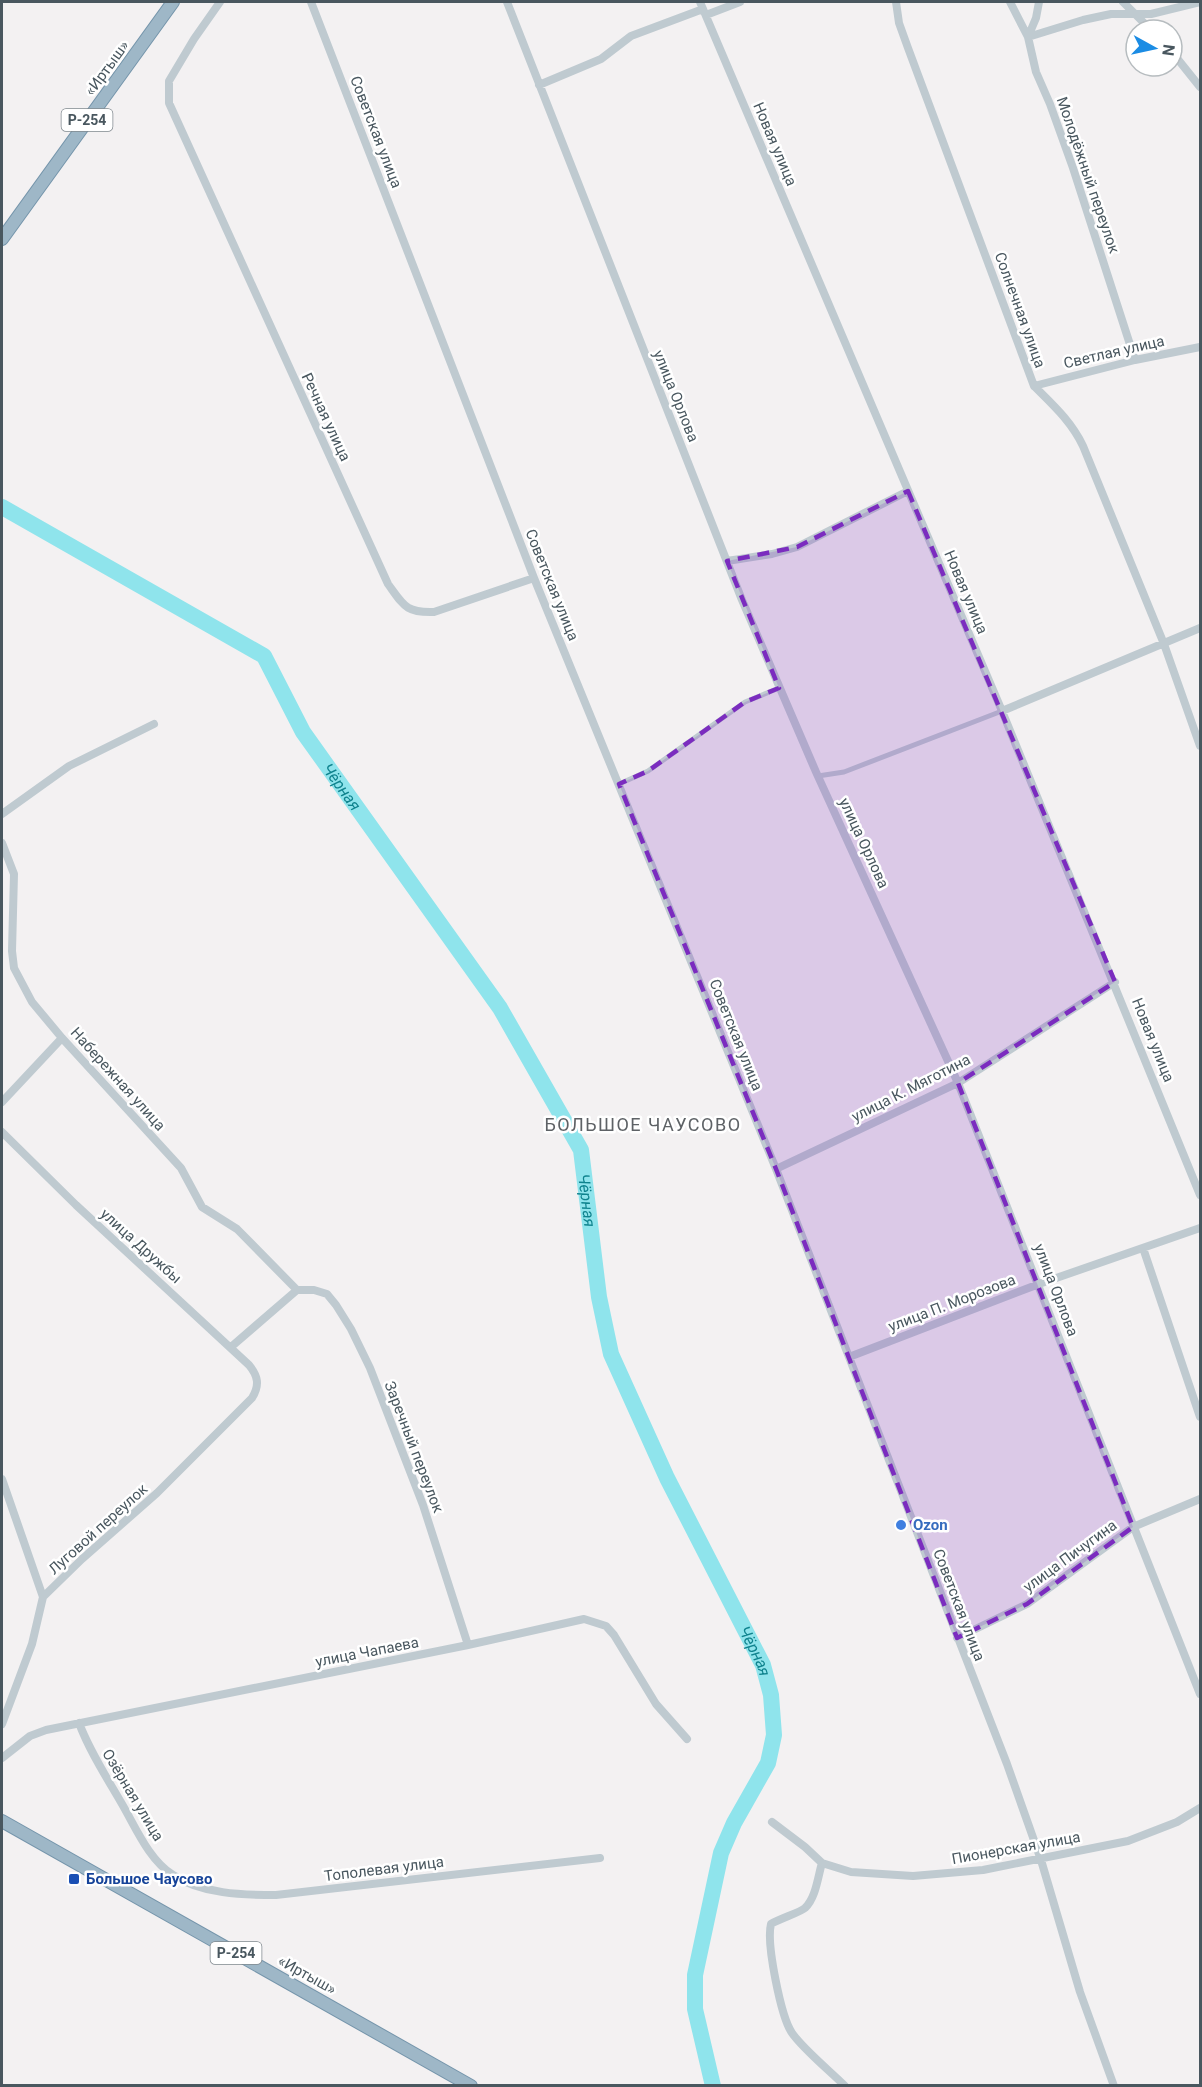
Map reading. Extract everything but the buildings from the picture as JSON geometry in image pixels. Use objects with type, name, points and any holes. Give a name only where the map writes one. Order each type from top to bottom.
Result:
[{"type":"highway","name":"«Иртыш»","points":[[2,239],[173,2]]},
{"type":"highway","name":"«Иртыш»","points":[[2,1821],[471,2085]]},
{"type":"street","name":"Речная улица","points":[[220,2],[184,54],[169,81],[168,93],[172,111],[388,584],[403,605],[417,612],[434,612],[534,578]]},
{"type":"street","name":"Советская улица","points":[[311,2],[534,578],[776,1169],[1007,1764],[1041,1860],[1080,1992],[1114,2085]]},
{"type":"street","name":"улица Орлова","points":[[507,2],[779,688],[958,1083],[1200,1694]]},
{"type":"street","points":[[539,85],[601,59],[631,36],[703,8],[740,2]]},
{"type":"street","name":"Солнечная улица","points":[[896,2],[899,23],[905,40],[1034,386],[1064,414],[1076,431],[1164,644],[1200,746]]},
{"type":"street","name":"Молодёжный переулок","points":[[1010,2],[1028,37],[1036,72],[1069,158],[1135,360]]},
{"type":"street","points":[[1028,37],[1036,18],[1039,2]]},
{"type":"street","points":[[1123,2],[1140,18]]},
{"type":"street","points":[[1028,37],[1111,14],[1166,12],[1200,2]]},
{"type":"street","name":"Новая улица","points":[[703,8],[1002,711],[1200,1195]]},
{"type":"street","points":[[1184,67],[1200,87]]},
{"type":"street","name":"Светлая улица","points":[[1034,386],[1135,360],[1200,347]]},
{"type":"street","points":[[728,561],[772,554],[797,547],[908,491]]},
{"type":"street","points":[[818,776],[844,772],[1002,711],[1200,628]]},
{"type":"street","points":[[619,784],[648,771],[745,702],[779,688]]},
{"type":"street","points":[[2,814],[69,766],[154,724]]},
{"type":"street","name":"Набережная улица","points":[[2,843],[14,874],[12,951],[14,968],[32,1002],[181,1168],[202,1207],[237,1229],[297,1290]]},
{"type":"street","name":"улица К. Мяготина","points":[[776,1169],[958,1083],[1114,982]]},
{"type":"street","points":[[2,1102],[62,1038]]},
{"type":"street","name":"улица Дружбы","points":[[2,1132],[76,1205],[231,1347],[256,1374],[258,1382]]},
{"type":"street","name":"улица П. Морозова","points":[[849,1357],[1039,1284],[1200,1228]]},
{"type":"street","points":[[1143,1248],[1200,1417]]},
{"type":"street","points":[[231,1347],[297,1290]]},
{"type":"street","name":"Заречный переулок","points":[[297,1290],[314,1290],[327,1294],[351,1329],[370,1368],[423,1505],[468,1645]]},
{"type":"street","name":"Луговой переулок","points":[[43,1597],[173,1477],[252,1398],[257,1390],[258,1382]]},
{"type":"street","points":[[2,1479],[43,1597],[32,1644],[2,1724]]},
{"type":"street","name":"улица Пичугина","points":[[957,1638],[1027,1604],[1133,1527],[1200,1499]]},
{"type":"street","name":"улица Чапаева","points":[[2,1758],[30,1736],[46,1730],[468,1645],[584,1619],[606,1626],[614,1635],[656,1704],[687,1739]]},
{"type":"street","name":"Озёрная улица","points":[[79,1723],[87,1744],[142,1838],[152,1854],[173,1875]]},
{"type":"street","name":"Пионерская улица","points":[[772,1822],[806,1847],[822,1863],[851,1872],[913,1876],[983,1870],[1128,1841],[1177,1822],[1200,1808]]},
{"type":"street","name":"Тополевая улица","points":[[173,1875],[219,1891],[250,1895],[276,1895],[600,1858]]},
{"type":"street","points":[[822,1863],[811,1899],[805,1909],[771,1924],[769,1933],[784,2017],[792,2032],[845,2085]]},
{"type":"highlighted area","points":[[908,491],[1115,982],[958,1083],[1133,1527],[1027,1604],[957,1638],[776,1169],[619,784],[648,771],[745,702],[779,688],[727,561],[797,547]]},
{"type":"waterway","name":"Чёрная","points":[[2,507],[264,656],[303,732],[500,1008],[581,1150],[599,1297],[611,1354],[667,1478],[763,1665],[771,1695],[774,1735],[768,1763],[734,1823],[721,1853],[695,1975],[695,2009],[713,2086]]},
{"type":"place","name":"Ozon","points":[[901,1525]]},
{"type":"place","name":"Большое Чаусово","points":[[74,1879]]},
{"type":"district","name":"БОЛЬШОЕ ЧАУСОВО","points":[[643,1124]]}]
